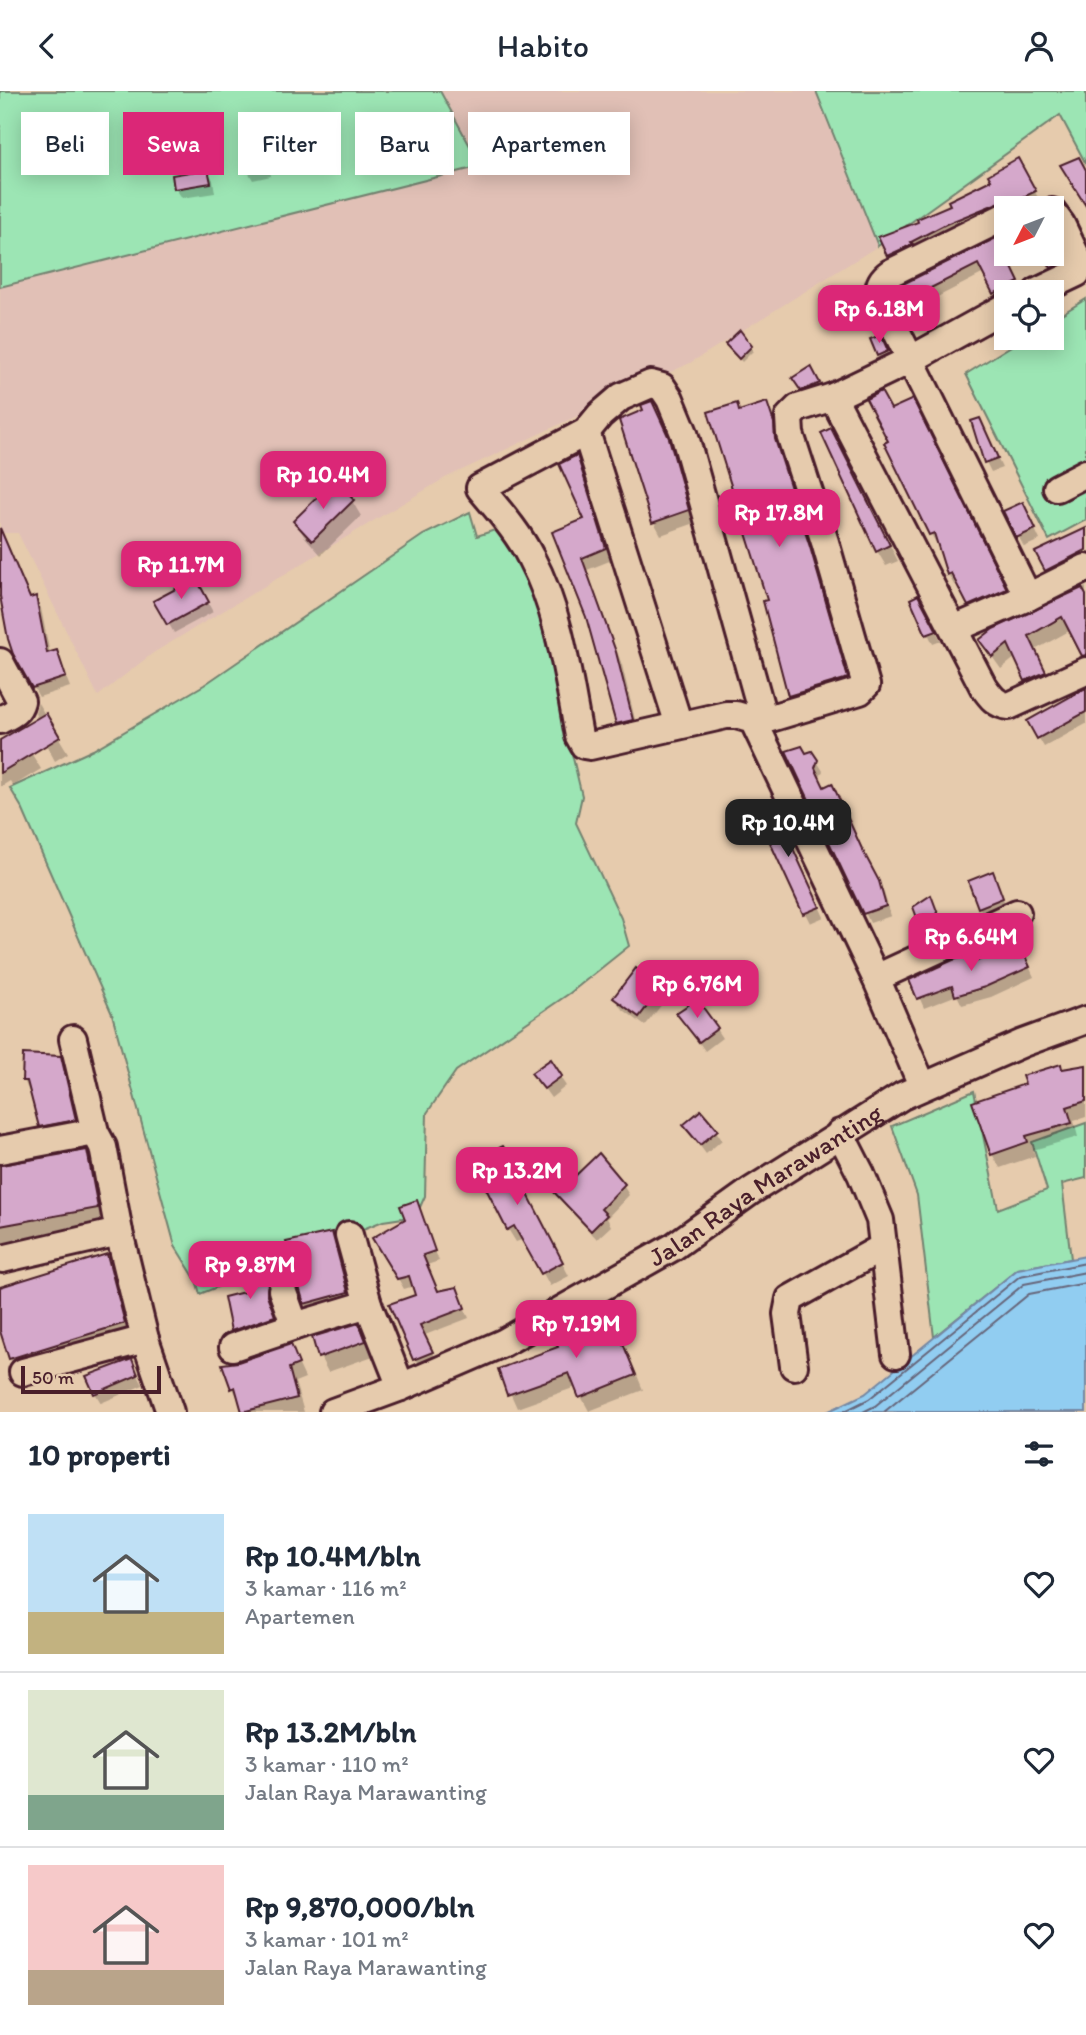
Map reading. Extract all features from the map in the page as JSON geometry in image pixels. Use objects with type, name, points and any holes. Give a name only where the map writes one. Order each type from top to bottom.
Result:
[{"type":"street","points":[[994,222],[883,278],[878,288],[881,300],[910,360],[1028,597]]},
{"type":"street","points":[[1062,280],[1077,273],[1081,266],[1064,229]]},
{"type":"street","points":[[922,1086],[759,720],[691,458],[666,391],[652,384],[629,393],[611,405],[586,432],[480,488],[513,529],[540,577],[563,655],[582,743],[590,746],[726,715],[759,720],[860,691],[866,685],[788,429],[789,417],[798,408],[833,397],[910,360],[994,314]]},
{"type":"street","points":[[833,397],[983,686],[992,698],[1003,705],[1014,704],[1086,671]]},
{"type":"street","points":[[586,432],[678,725]]},
{"type":"street","points":[[1057,488],[1086,473]]},
{"type":"street","points":[[954,629],[1086,568]]},
{"type":"street","points":[[0,662],[21,701],[14,713],[0,720]]},
{"type":"street","points":[[876,978],[1017,913]]},
{"type":"street","name":"Jalan Raya Marawanting","points":[[333,1412],[401,1387],[503,1343],[673,1247],[751,1191],[840,1133],[922,1086],[1023,1043],[1086,1020]]},
{"type":"street","points":[[73,1039],[95,1132],[103,1147],[119,1232],[145,1339],[170,1412]]},
{"type":"street","points":[[0,1150],[95,1132]]},
{"type":"street","points":[[840,1133],[877,1210],[896,1354]]},
{"type":"street","points":[[2,1259],[119,1232]]},
{"type":"street","points":[[349,1235],[368,1304],[401,1387]]},
{"type":"street","points":[[794,1366],[788,1314],[790,1299],[883,1247]]},
{"type":"street","points":[[282,1290],[295,1326]]},
{"type":"street","points":[[233,1347],[368,1304]]},
{"type":"street","points":[[23,1372],[145,1339]]},
{"type":"shaded area","points":[[0,91],[1086,91],[1086,101],[1060,115],[878,246],[690,363],[445,478],[153,653],[98,696],[18,533],[0,533]]},
{"type":"green space","points":[[0,91],[440,91],[451,112],[355,112],[355,175],[445,175],[0,287]]},
{"type":"green space","points":[[816,91],[1086,91],[1086,164],[1060,115],[878,246]]},
{"type":"green space","points":[[454,117],[468,142],[468,169],[454,173]]},
{"type":"green space","points":[[1086,299],[1086,520],[1049,540],[966,374],[1005,350],[1064,350],[1064,313]]},
{"type":"green space","points":[[470,512],[477,536],[513,524],[529,572],[582,796],[576,823],[621,918],[629,946],[570,993],[456,1071],[427,1113],[425,1196],[416,1216],[383,1221],[200,1294],[196,1280],[175,1246],[112,1014],[22,808],[10,788],[93,750],[204,685],[423,535]]},
{"type":"green space","points":[[974,1091],[998,1209],[1047,1190],[1032,1142],[1086,1123],[1086,1178],[1062,1184],[1071,1259],[1018,1269],[934,1337],[917,1195],[892,1126]]},
{"type":"water","points":[[1086,1256],[1086,1412],[827,1412],[865,1394],[1018,1269]]},
{"type":"building","points":[[1079,157],[1086,170],[1086,206],[1060,165]]},
{"type":"building","points":[[1018,158],[1036,191],[1026,196],[994,196],[994,204],[946,224],[887,256],[878,237],[918,222],[917,219],[950,205],[948,201],[991,180],[988,175]]},
{"type":"building","points":[[172,175],[209,175],[211,183],[174,189]]},
{"type":"building","points":[[994,239],[994,266],[1011,266],[1018,280],[994,280],[993,294],[978,264],[909,299],[903,284]]},
{"type":"building","points":[[740,330],[752,346],[739,359],[725,344]]},
{"type":"building","points":[[881,335],[888,351],[877,356],[870,339]]},
{"type":"building","points":[[811,366],[820,383],[801,391],[792,378]]},
{"type":"building","points":[[881,391],[891,409],[913,399],[1007,589],[968,606],[951,573],[947,575],[934,533],[929,535],[884,443],[888,441],[866,399]]},
{"type":"building","points":[[652,401],[669,438],[689,510],[652,523],[619,420],[643,410],[641,405]]},
{"type":"building","points":[[767,402],[774,423],[775,439],[848,678],[788,696],[763,601],[767,600],[708,412],[737,403],[739,411]]},
{"type":"building","points":[[980,418],[998,458],[984,463],[971,421]]},
{"type":"building","points":[[831,428],[890,545],[876,552],[821,433]]},
{"type":"building","points":[[577,455],[606,548],[582,558],[616,652],[633,720],[616,724],[586,617],[552,532],[584,519],[559,464]]},
{"type":"building","points":[[335,480],[354,500],[312,541],[293,521]]},
{"type":"building","points":[[1023,502],[1036,529],[1016,538],[1003,511]]},
{"type":"building","points":[[0,528],[30,598],[36,596],[47,653],[57,650],[66,677],[32,688],[13,654],[8,639],[0,596]]},
{"type":"building","points":[[1086,528],[1086,550],[1045,571],[1035,552]]},
{"type":"building","points":[[196,578],[209,602],[167,625],[153,601]]},
{"type":"building","points":[[1082,588],[1086,595],[1086,655],[1082,656],[1062,617],[1029,636],[1046,672],[1025,681],[1008,644],[992,657],[979,640],[993,629]]},
{"type":"building","points":[[918,595],[937,631],[926,635],[910,599]]},
{"type":"building","points":[[1086,688],[1086,712],[1037,739],[1027,721]]},
{"type":"building","points":[[46,713],[60,737],[0,773],[0,740]]},
{"type":"building","points":[[802,746],[806,753],[812,751],[818,760],[815,768],[824,787],[832,783],[879,881],[886,906],[863,914],[786,751]]},
{"type":"building","points":[[773,805],[820,907],[803,914],[756,812]]},
{"type":"building","points":[[993,871],[1003,898],[978,908],[968,881]]},
{"type":"building","points":[[931,895],[941,922],[922,931],[913,907]]},
{"type":"building","points":[[1019,943],[1030,967],[985,987],[955,996],[952,986],[917,999],[909,980],[953,960],[975,954],[977,961]]},
{"type":"building","points":[[636,968],[661,988],[639,1017],[613,998]]},
{"type":"building","points":[[697,999],[718,1028],[699,1042],[676,1013]]},
{"type":"building","points":[[23,1054],[61,1056],[76,1120],[39,1127],[27,1081],[22,1081]]},
{"type":"building","points":[[551,1059],[562,1076],[544,1089],[531,1073]]},
{"type":"building","points":[[1061,1064],[1062,1069],[1086,1065],[1086,1101],[1067,1107],[1072,1123],[1026,1136],[1028,1142],[991,1155],[972,1102],[1025,1084],[1022,1076]]},
{"type":"building","points":[[701,1110],[718,1130],[700,1145],[683,1125]]},
{"type":"building","points":[[503,1146],[563,1262],[541,1274],[514,1226],[507,1230],[472,1161]]},
{"type":"building","points":[[87,1150],[98,1208],[0,1226],[0,1165]]},
{"type":"building","points":[[599,1153],[625,1184],[601,1209],[607,1215],[591,1231],[551,1189],[567,1174],[572,1179]]},
{"type":"building","points":[[417,1200],[435,1251],[423,1255],[438,1291],[457,1287],[465,1308],[420,1325],[433,1352],[413,1360],[389,1304],[415,1295],[409,1276],[397,1279],[372,1238],[405,1219],[400,1206]]},
{"type":"building","points":[[332,1232],[348,1292],[304,1304],[286,1242]]},
{"type":"building","points":[[107,1254],[125,1323],[9,1359],[0,1331],[0,1287]]},
{"type":"building","points":[[260,1265],[275,1316],[231,1331],[224,1297],[248,1291],[241,1272]]},
{"type":"building","points":[[610,1312],[636,1375],[579,1398],[569,1373],[507,1395],[498,1369],[558,1347],[553,1335]]},
{"type":"building","points":[[359,1323],[366,1341],[318,1358],[312,1337]]},
{"type":"building","points":[[291,1344],[299,1364],[289,1368],[297,1398],[242,1412],[235,1387],[231,1389],[222,1364],[238,1362]]},
{"type":"building","points":[[132,1359],[138,1375],[94,1394],[86,1376]]}]
